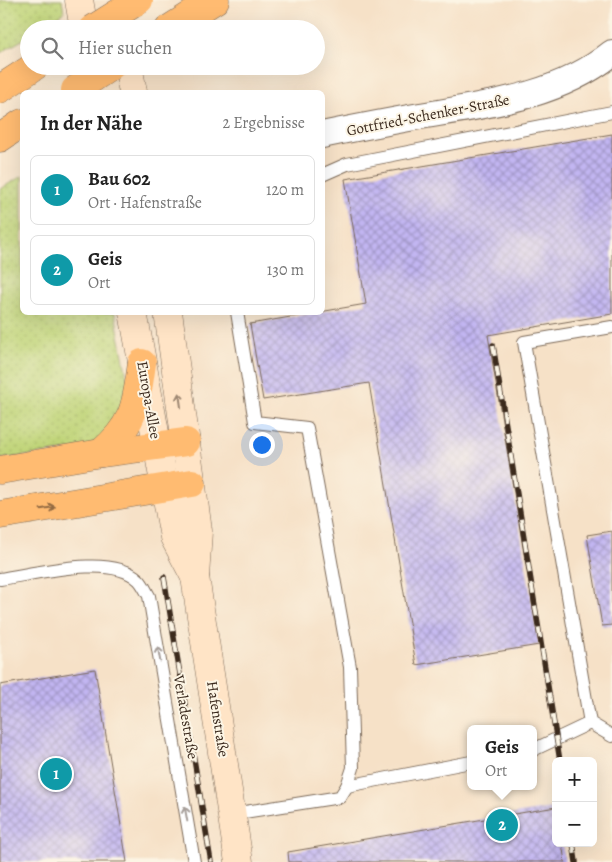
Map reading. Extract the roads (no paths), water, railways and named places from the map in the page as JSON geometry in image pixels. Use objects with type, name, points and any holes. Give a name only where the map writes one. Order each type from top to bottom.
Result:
[{"type":"highway","points":[[107,20],[139,0]]},
{"type":"highway","points":[[183,20],[215,0]]},
{"type":"highway","points":[[82,90],[100,75]]},
{"type":"highway","points":[[0,138],[20,124]]},
{"type":"highway","points":[[100,453],[115,440],[131,420],[142,362]]},
{"type":"highway","points":[[0,470],[100,453],[186,442]]},
{"type":"highway","points":[[0,515],[192,483]]},
{"type":"street","points":[[79,0],[82,20]]},
{"type":"street","points":[[117,0],[120,20]]},
{"type":"street","name":"Gottfried-Schenker-Straße","points":[[325,134],[504,103],[556,86],[609,61]]},
{"type":"street","points":[[81,90],[87,75]]},
{"type":"street","points":[[130,75],[133,90]]},
{"type":"street","name":"Europa-Allee","points":[[134,315],[164,488]]},
{"type":"street","name":"Europa-Allee","points":[[168,315],[192,483]]},
{"type":"street","name":"Hafenstraße","points":[[192,483],[198,531],[196,577],[240,862]]},
{"type":"street","name":"Hafenstraße","points":[[164,488],[174,537],[196,577]]},
{"type":"lane","points":[[325,174],[347,164],[612,112]]},
{"type":"lane","points":[[232,814],[340,797],[347,786],[353,768],[350,667],[307,428],[255,422],[237,315]]},
{"type":"lane","points":[[612,327],[524,342],[590,723],[612,736]]},
{"type":"lane","name":"Verladestraße","points":[[0,579],[99,565],[118,568],[139,580],[149,596],[194,862]]},
{"type":"lane","points":[[537,748],[590,723]]},
{"type":"lane","points":[[347,786],[467,763]]},
{"type":"railway","points":[[493,345],[559,757]]},
{"type":"railway","points":[[164,577],[211,862]]},
{"type":"railway","points":[[574,847],[576,862]]},
{"type":"place","name":"Bau 602","points":[[56,774]]},
{"type":"place","name":"Geis","points":[[502,825]]}]
